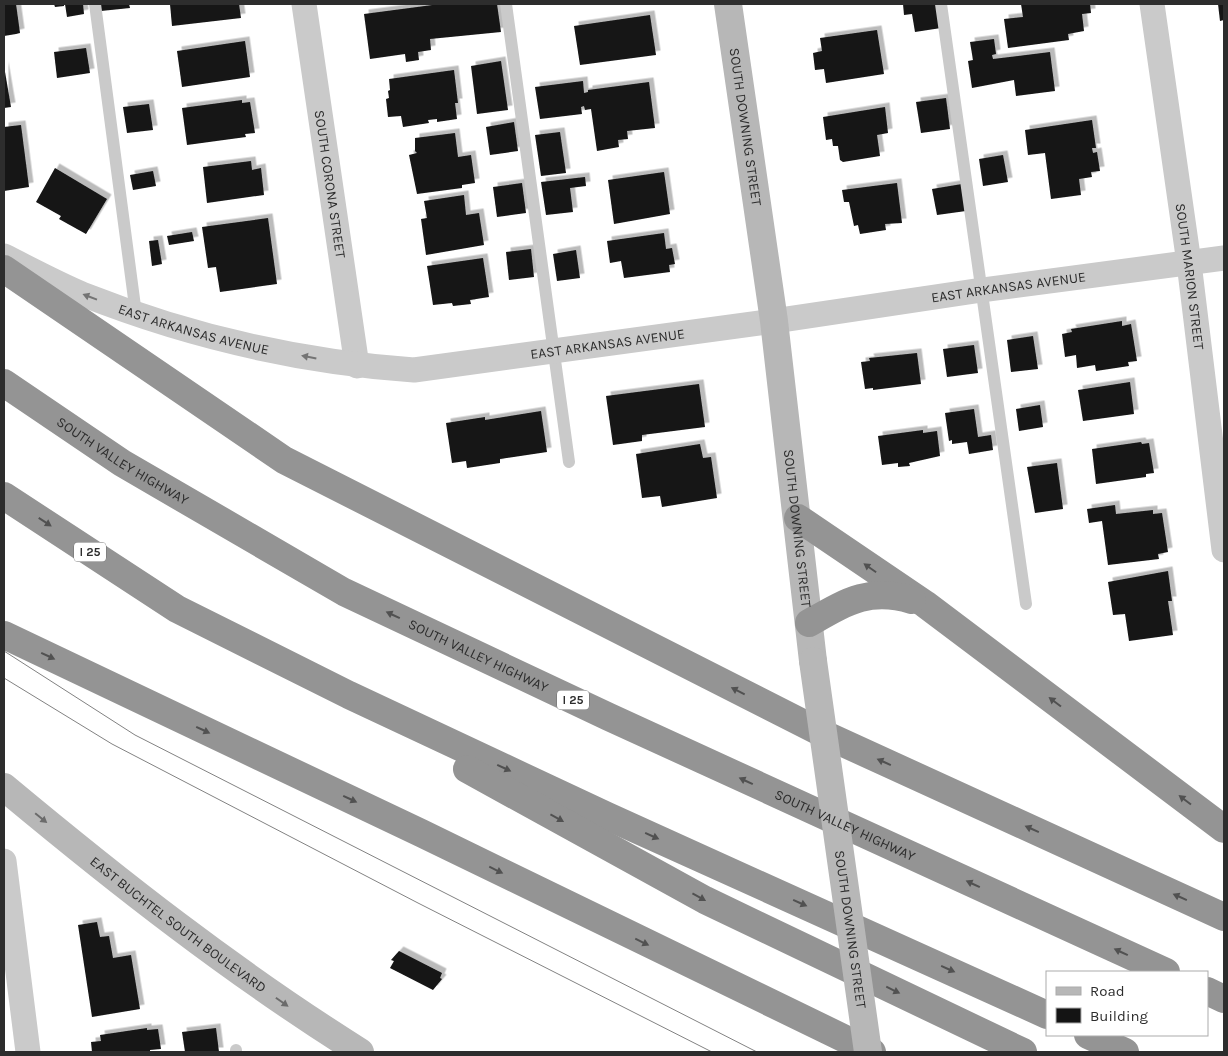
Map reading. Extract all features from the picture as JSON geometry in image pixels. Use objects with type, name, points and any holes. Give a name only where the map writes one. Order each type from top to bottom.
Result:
[{"type":"highway","points":[[4,268],[284,460],[828,736],[1224,917]]},
{"type":"highway","name":"SOUTH VALLEY HIGHWAY","points":[[4,383],[122,463],[344,592],[617,722],[1164,971]]},
{"type":"highway","name":"I 25","points":[[4,496],[177,609],[350,695],[607,816],[1046,1015]]},
{"type":"highway","points":[[798,518],[925,604],[1224,829]]},
{"type":"highway","points":[[809,623],[850,600],[871,594],[895,595],[925,604]]},
{"type":"highway","points":[[177,609],[705,900],[1023,1052]]},
{"type":"highway","points":[[4,635],[421,833],[872,1052]]},
{"type":"highway","points":[[1208,991],[1224,999]]},
{"type":"highway","points":[[1090,1036],[1125,1052]]},
{"type":"main road","name":"SOUTH DOWNING STREET","points":[[728,4],[774,321],[813,661],[868,1052]]},
{"type":"main road","name":"EAST BUCHTEL SOUTH BOULEVARD","points":[[4,788],[171,922],[226,963],[291,1009],[360,1052]]},
{"type":"street","name":"SOUTH CORONA STREET","points":[[304,4],[357,366]]},
{"type":"street","name":"SOUTH MARION STREET","points":[[1152,4],[1189,263],[1224,550]]},
{"type":"street","name":"EAST ARKANSAS AVENUE","points":[[4,256],[80,293],[136,314],[235,342],[357,366],[414,370],[1224,258]]},
{"type":"street","points":[[4,861],[28,1052]]},
{"type":"lane","points":[[95,4],[136,314]]},
{"type":"lane","points":[[506,4],[569,462]]},
{"type":"lane","points":[[941,4],[1026,604]]},
{"type":"building","points":[[4,4],[16,4],[20,33],[4,36]]},
{"type":"building","points":[[54,4],[64,4],[64,6],[55,7]]},
{"type":"building","points":[[65,4],[83,4],[84,14],[67,17]]},
{"type":"building","points":[[100,4],[129,4],[130,8],[101,11]]},
{"type":"building","points":[[170,4],[239,4],[241,18],[172,26]]},
{"type":"building","points":[[440,4],[497,4],[501,32],[430,39],[431,50],[418,52],[419,60],[406,62],[405,54],[370,59],[364,14]]},
{"type":"building","points":[[903,4],[938,4],[941,28],[915,32],[912,14],[904,15]]},
{"type":"building","points":[[1021,4],[1090,4],[1091,13],[1082,14],[1084,31],[1068,34],[1069,40],[1008,48],[1004,19],[1023,17]]},
{"type":"building","points":[[1218,4],[1224,4],[1224,20],[1220,21]]},
{"type":"building","points":[[650,15],[656,55],[580,65],[574,26]]},
{"type":"building","points":[[877,30],[884,74],[826,83],[824,69],[815,70],[813,53],[822,51],[820,38]]},
{"type":"building","points":[[994,39],[996,54],[992,55],[993,59],[1050,52],[1055,91],[1016,96],[1014,80],[972,88],[968,61],[973,60],[970,42]]},
{"type":"building","points":[[245,41],[250,77],[182,87],[177,51]]},
{"type":"building","points":[[86,48],[90,73],[57,78],[54,52]]},
{"type":"building","points":[[501,61],[508,110],[477,114],[471,66]]},
{"type":"building","points":[[4,66],[11,107],[4,108]]},
{"type":"building","points":[[454,70],[458,103],[455,103],[457,119],[437,122],[437,119],[428,120],[429,123],[403,127],[401,116],[388,117],[386,99],[389,98],[389,79]]},
{"type":"building","points":[[583,81],[584,93],[588,92],[588,90],[649,82],[655,128],[627,131],[628,139],[618,140],[619,147],[597,151],[591,109],[585,110],[584,106],[581,107],[582,114],[540,119],[535,87]]},
{"type":"building","points":[[946,98],[950,129],[921,133],[916,102]]},
{"type":"building","points":[[242,100],[242,103],[250,102],[255,133],[245,134],[246,137],[187,145],[182,108]]},
{"type":"building","points":[[149,104],[153,130],[127,133],[123,107]]},
{"type":"building","points":[[885,107],[888,133],[877,135],[880,156],[843,162],[840,160],[838,146],[833,146],[832,139],[826,140],[823,117]]},
{"type":"building","points":[[1092,120],[1096,148],[1092,148],[1093,153],[1097,152],[1100,171],[1091,172],[1092,177],[1079,179],[1081,195],[1051,199],[1045,153],[1028,155],[1025,130]]},
{"type":"building","points":[[514,122],[518,151],[490,155],[486,127]]},
{"type":"building","points":[[21,125],[29,187],[4,191],[4,127]]},
{"type":"building","points":[[560,132],[566,173],[541,176],[535,135]]},
{"type":"building","points":[[455,133],[458,157],[471,155],[475,183],[462,185],[462,188],[417,194],[409,155],[417,153],[415,151],[415,138]]},
{"type":"building","points":[[1003,155],[1008,182],[983,186],[979,159]]},
{"type":"building","points":[[251,161],[252,170],[261,168],[264,195],[207,203],[203,167]]},
{"type":"building","points":[[55,168],[107,199],[86,234],[59,219],[61,216],[36,202]]},
{"type":"building","points":[[153,171],[156,186],[133,190],[130,175]]},
{"type":"building","points":[[664,172],[670,214],[614,224],[608,180]]},
{"type":"building","points":[[585,177],[586,186],[570,188],[573,212],[546,215],[541,182]]},
{"type":"building","points":[[522,183],[526,213],[497,217],[493,187]]},
{"type":"building","points":[[897,183],[902,223],[885,224],[886,230],[860,234],[858,225],[854,226],[849,202],[844,202],[842,190]]},
{"type":"building","points":[[962,184],[966,211],[937,215],[932,189]]},
{"type":"building","points":[[464,195],[466,215],[479,213],[484,245],[426,255],[421,219],[427,218],[424,201]]},
{"type":"building","points":[[268,218],[277,284],[220,292],[216,267],[208,268],[202,227]]},
{"type":"building","points":[[192,232],[194,241],[169,245],[167,236]]},
{"type":"building","points":[[664,233],[666,249],[672,248],[675,264],[669,265],[670,272],[624,278],[621,261],[610,263],[607,241]]},
{"type":"building","points":[[158,240],[162,264],[152,266],[149,241]]},
{"type":"building","points":[[531,249],[534,277],[509,280],[506,252]]},
{"type":"building","points":[[576,250],[580,278],[557,281],[553,254]]},
{"type":"building","points":[[483,258],[489,297],[470,300],[471,304],[453,306],[452,303],[433,305],[427,266]]},
{"type":"building","points":[[1122,321],[1122,326],[1131,324],[1137,361],[1128,362],[1129,366],[1096,371],[1095,365],[1077,368],[1076,355],[1065,357],[1062,334],[1072,332],[1071,329]]},
{"type":"building","points":[[1033,336],[1038,369],[1011,372],[1007,340]]},
{"type":"building","points":[[974,345],[978,373],[947,377],[943,349]]},
{"type":"building","points":[[917,353],[921,384],[873,390],[873,388],[865,389],[861,362],[870,361],[869,358]]},
{"type":"building","points":[[1130,382],[1134,414],[1083,421],[1078,390]]},
{"type":"building","points":[[699,384],[705,427],[642,435],[642,441],[613,445],[606,396]]},
{"type":"building","points":[[1040,405],[1043,427],[1019,431],[1016,409]]},
{"type":"building","points":[[974,409],[978,437],[991,435],[993,450],[969,454],[967,442],[952,444],[952,440],[949,441],[945,413]]},
{"type":"building","points":[[541,411],[547,452],[500,459],[500,463],[467,468],[466,461],[452,463],[446,423],[485,417],[485,420]]},
{"type":"building","points":[[923,430],[923,433],[937,431],[940,456],[909,463],[910,466],[898,467],[898,463],[882,465],[878,436]]},
{"type":"building","points":[[1141,442],[1142,444],[1149,443],[1154,473],[1146,474],[1146,477],[1096,484],[1092,449]]},
{"type":"building","points":[[700,444],[703,458],[711,457],[717,498],[662,507],[660,496],[642,498],[636,454]]},
{"type":"building","points":[[1057,463],[1063,509],[1035,513],[1027,467]]},
{"type":"building","points":[[1115,505],[1116,514],[1153,510],[1153,514],[1162,513],[1168,552],[1158,554],[1159,559],[1108,565],[1102,521],[1089,523],[1087,509]]},
{"type":"building","points":[[1168,571],[1172,601],[1168,601],[1173,635],[1129,641],[1125,614],[1113,615],[1108,582]]},
{"type":"building","points":[[97,922],[100,937],[109,936],[113,958],[131,955],[140,1009],[92,1017],[78,925]]},
{"type":"building","points":[[399,951],[442,973],[440,978],[442,979],[433,990],[390,968],[394,961],[391,960]]},
{"type":"building","points":[[147,1028],[147,1030],[158,1029],[161,1049],[150,1050],[150,1052],[92,1052],[91,1042],[101,1041],[100,1035]]},
{"type":"building","points":[[216,1028],[219,1052],[185,1052],[182,1032]]},
{"type":"tram line","points":[[4,651],[135,735],[757,1052]]},
{"type":"tram line","points":[[4,678],[112,744],[418,903],[712,1052]]}]
